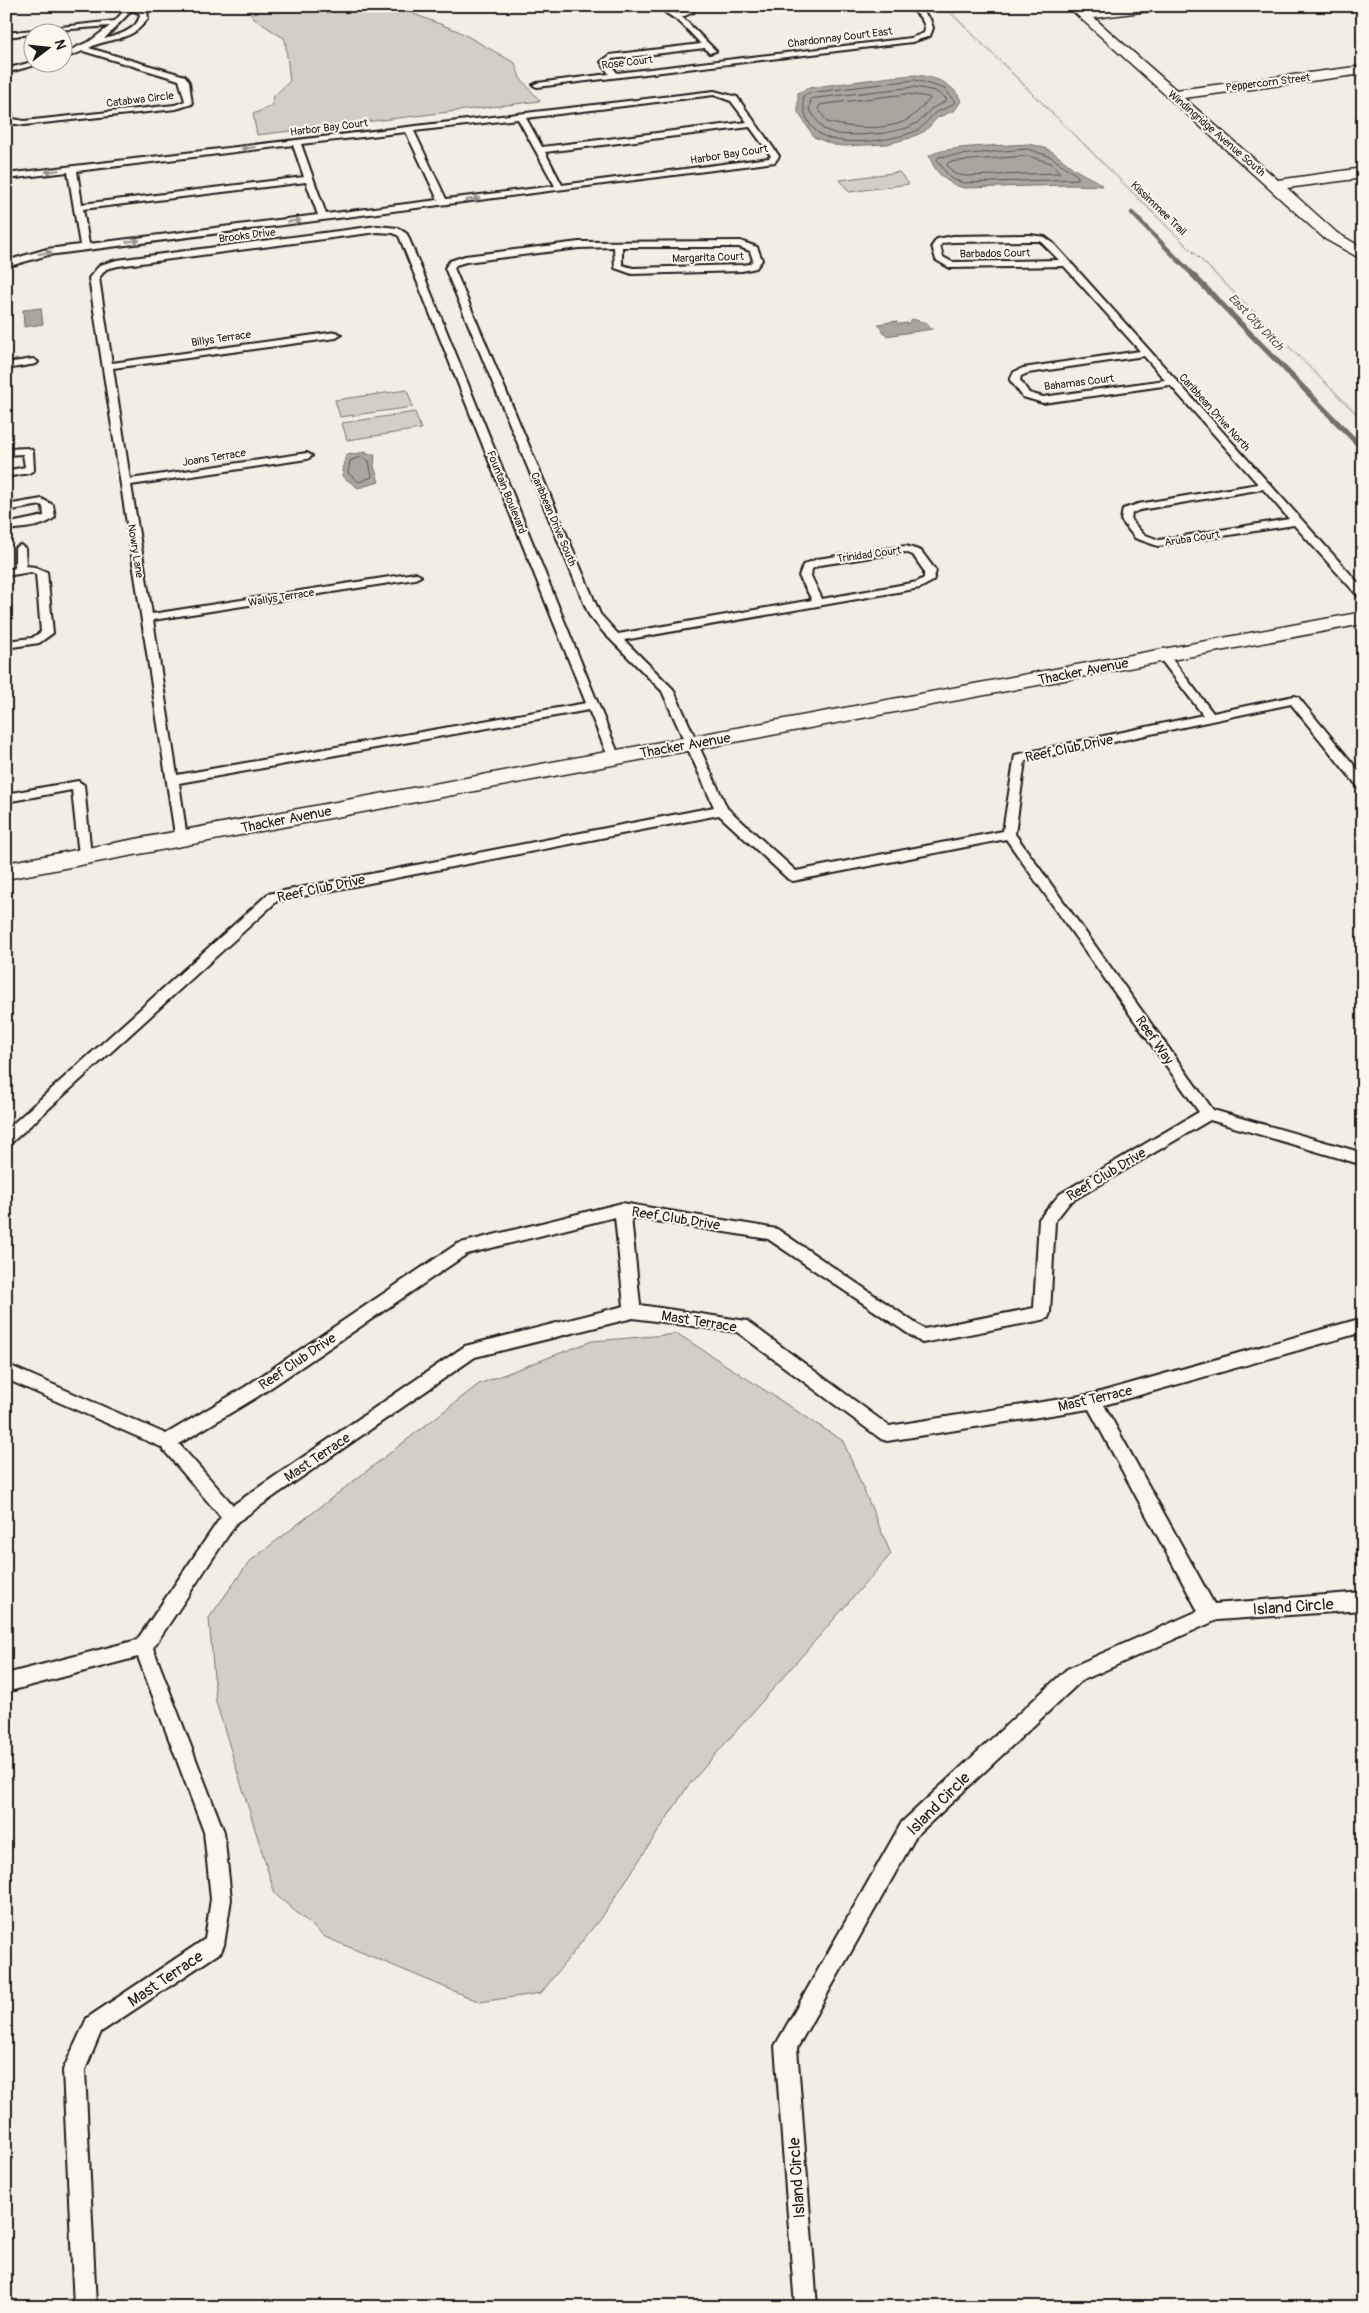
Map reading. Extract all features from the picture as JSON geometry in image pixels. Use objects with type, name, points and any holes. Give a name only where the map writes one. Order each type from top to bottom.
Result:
[{"type":"street","points":[[1078,11],[1157,6]]},
{"type":"street","name":"Windingridge Avenue South","points":[[1078,11],[1331,236],[1363,255]]},
{"type":"street","name":"Peppercorn Street","points":[[1174,95],[1363,70]]},
{"type":"street","points":[[1277,186],[1363,173]]},
{"type":"street","name":"Thacker Avenue","points":[[6,871],[1363,618]]},
{"type":"lane","points":[[659,6],[677,16],[707,45],[720,62]]},
{"type":"lane","points":[[677,16],[691,10],[693,6]]},
{"type":"lane","name":"Chardonnay Court East","points":[[720,62],[918,38],[927,34],[929,28],[926,21],[912,6]]},
{"type":"lane","points":[[72,53],[96,42],[117,24],[131,7],[144,13],[144,18],[138,26],[122,36],[96,42]]},
{"type":"lane","points":[[6,35],[117,24]]},
{"type":"lane","points":[[617,75],[605,62],[610,57],[707,45]]},
{"type":"lane","name":"Catabwa Circle","points":[[6,106],[10,121],[24,123],[176,107],[189,102],[185,82],[182,78],[83,49]]},
{"type":"lane","name":"Rose Court","points":[[537,84],[720,62]]},
{"type":"lane","points":[[6,71],[22,67]]},
{"type":"lane","name":"Harbor Bay Court","points":[[6,177],[714,93],[726,95],[734,99],[775,154],[772,160],[35,254],[6,264]]},
{"type":"lane","points":[[521,116],[560,188]]},
{"type":"lane","points":[[540,150],[753,124]]},
{"type":"lane","points":[[409,129],[443,202]]},
{"type":"lane","points":[[296,142],[323,218]]},
{"type":"lane","points":[[72,169],[85,248]]},
{"type":"lane","points":[[78,207],[310,179]]},
{"type":"lane","name":"Brooks Drive","points":[[103,267],[125,262],[377,229],[396,230]]},
{"type":"lane","name":"Fountain Boulevard","points":[[396,230],[405,236],[614,758]]},
{"type":"lane","name":"Barbados Court","points":[[1050,245],[1042,240],[1030,238],[953,239],[940,241],[936,246],[939,258],[950,265],[1065,263]]},
{"type":"lane","name":"Margarita Court","points":[[449,272],[450,265],[465,259],[569,246],[618,245],[740,244],[754,249],[758,260],[753,266],[742,268],[632,270],[618,266],[618,245]]},
{"type":"lane","name":"Caribbean Drive North","points":[[1050,245],[1363,595]]},
{"type":"lane","name":"Nowry Lane","points":[[103,267],[94,278],[181,838]]},
{"type":"lane","name":"Caribbean Drive South","points":[[449,272],[595,615],[667,689],[694,744]]},
{"type":"lane","name":"Billys Terrace","points":[[109,366],[336,335]]},
{"type":"lane","name":"Bahamas Court","points":[[1146,353],[1026,370],[1017,374],[1015,380],[1026,395],[1043,400],[1172,382]]},
{"type":"lane","points":[[6,366],[33,362]]},
{"type":"lane","points":[[6,452],[28,451],[30,468],[25,471],[6,474]]},
{"type":"lane","name":"Joans Terrace","points":[[126,483],[307,456]]},
{"type":"lane","name":"Aruba Court","points":[[1265,486],[1138,507],[1127,511],[1126,520],[1139,536],[1158,543],[1296,521]]},
{"type":"lane","points":[[6,508],[42,502],[48,505],[50,518],[13,529]]},
{"type":"lane","points":[[20,548],[21,571]]},
{"type":"lane","name":"Trinidad Court","points":[[616,638],[819,603],[920,585],[929,579],[930,571],[921,556],[906,549],[816,562],[807,567],[805,576],[819,603]]},
{"type":"lane","points":[[6,573],[31,569],[41,572],[47,633],[35,641],[6,645]]},
{"type":"lane","name":"Wallys Terrace","points":[[147,618],[415,576]]},
{"type":"lane","points":[[1164,656],[1210,717]]},
{"type":"lane","name":"Reef Club Drive","points":[[1009,834],[1019,758],[1197,722],[1210,717],[1294,700],[1363,785]]},
{"type":"lane","points":[[172,780],[593,706]]},
{"type":"lane","points":[[694,744],[722,810],[793,876],[1009,834]]},
{"type":"lane","points":[[6,798],[78,785],[85,856]]},
{"type":"lane","name":"Reef Club Drive","points":[[6,1139],[272,897],[722,810]]},
{"type":"lane","name":"Reef Way","points":[[1009,834],[1208,1114]]},
{"type":"lane","points":[[1208,1114],[1363,1159]]},
{"type":"lane","name":"Reef Club Drive","points":[[167,1442],[251,1392],[463,1249],[622,1209],[772,1233],[922,1336],[1042,1313],[1048,1219],[1065,1198],[1208,1114]]},
{"type":"lane","points":[[622,1209],[633,1311]]},
{"type":"lane","name":"Mast Terrace","points":[[85,2307],[74,2070],[94,2025],[214,1945],[221,1900],[214,1832],[143,1647],[231,1516],[471,1351],[633,1311],[741,1326],[887,1434],[1092,1401],[1363,1326]]},
{"type":"lane","points":[[6,1370],[167,1442],[231,1516]]},
{"type":"lane","points":[[1092,1401],[1210,1615]]},
{"type":"lane","name":"Island Circle","points":[[806,2307],[786,2046],[909,1829],[1074,1675],[1216,1612],[1363,1601]]},
{"type":"lane","points":[[6,1683],[143,1647]]},
{"type":"path","name":"Kissimmee Trail","points":[[944,6],[1363,420]]},
{"type":"shaded area","points":[[251,6],[393,6],[458,31],[515,63],[520,78],[540,101],[257,135],[253,114],[272,106],[274,96],[290,81],[285,39],[253,18],[249,8]]},
{"type":"shaded area","points":[[899,172],[909,184],[849,192],[840,180]]},
{"type":"shaded area","points":[[407,390],[413,407],[340,417],[335,400]]},
{"type":"shaded area","points":[[415,412],[421,429],[347,440],[342,423]]},
{"type":"shaded area","points":[[678,1334],[843,1441],[891,1554],[688,1786],[606,1911],[541,1993],[480,2002],[325,1937],[275,1894],[216,1702],[209,1618],[249,1562],[479,1384],[592,1341]]},
{"type":"water","points":[[916,75],[930,77],[943,82],[954,90],[961,101],[955,110],[937,118],[925,131],[910,138],[887,144],[834,145],[814,137],[798,112],[798,93],[807,88]]},
{"type":"water","points":[[1028,144],[1049,150],[1076,170],[1103,186],[964,188],[942,177],[929,156],[937,152],[962,148]]},
{"type":"water","points":[[41,308],[43,324],[24,327],[23,310]]},
{"type":"water","points":[[912,319],[926,323],[932,329],[886,336],[878,324],[896,321],[898,324],[909,323]]},
{"type":"water","points":[[366,452],[366,454],[375,454],[374,466],[379,482],[358,488],[342,476],[346,455]]},
{"type":"waterway","name":"East City Ditch","points":[[1132,213],[1194,276]]},
{"type":"waterway","name":"East City Ditch","points":[[1193,275],[1363,449]]}]
